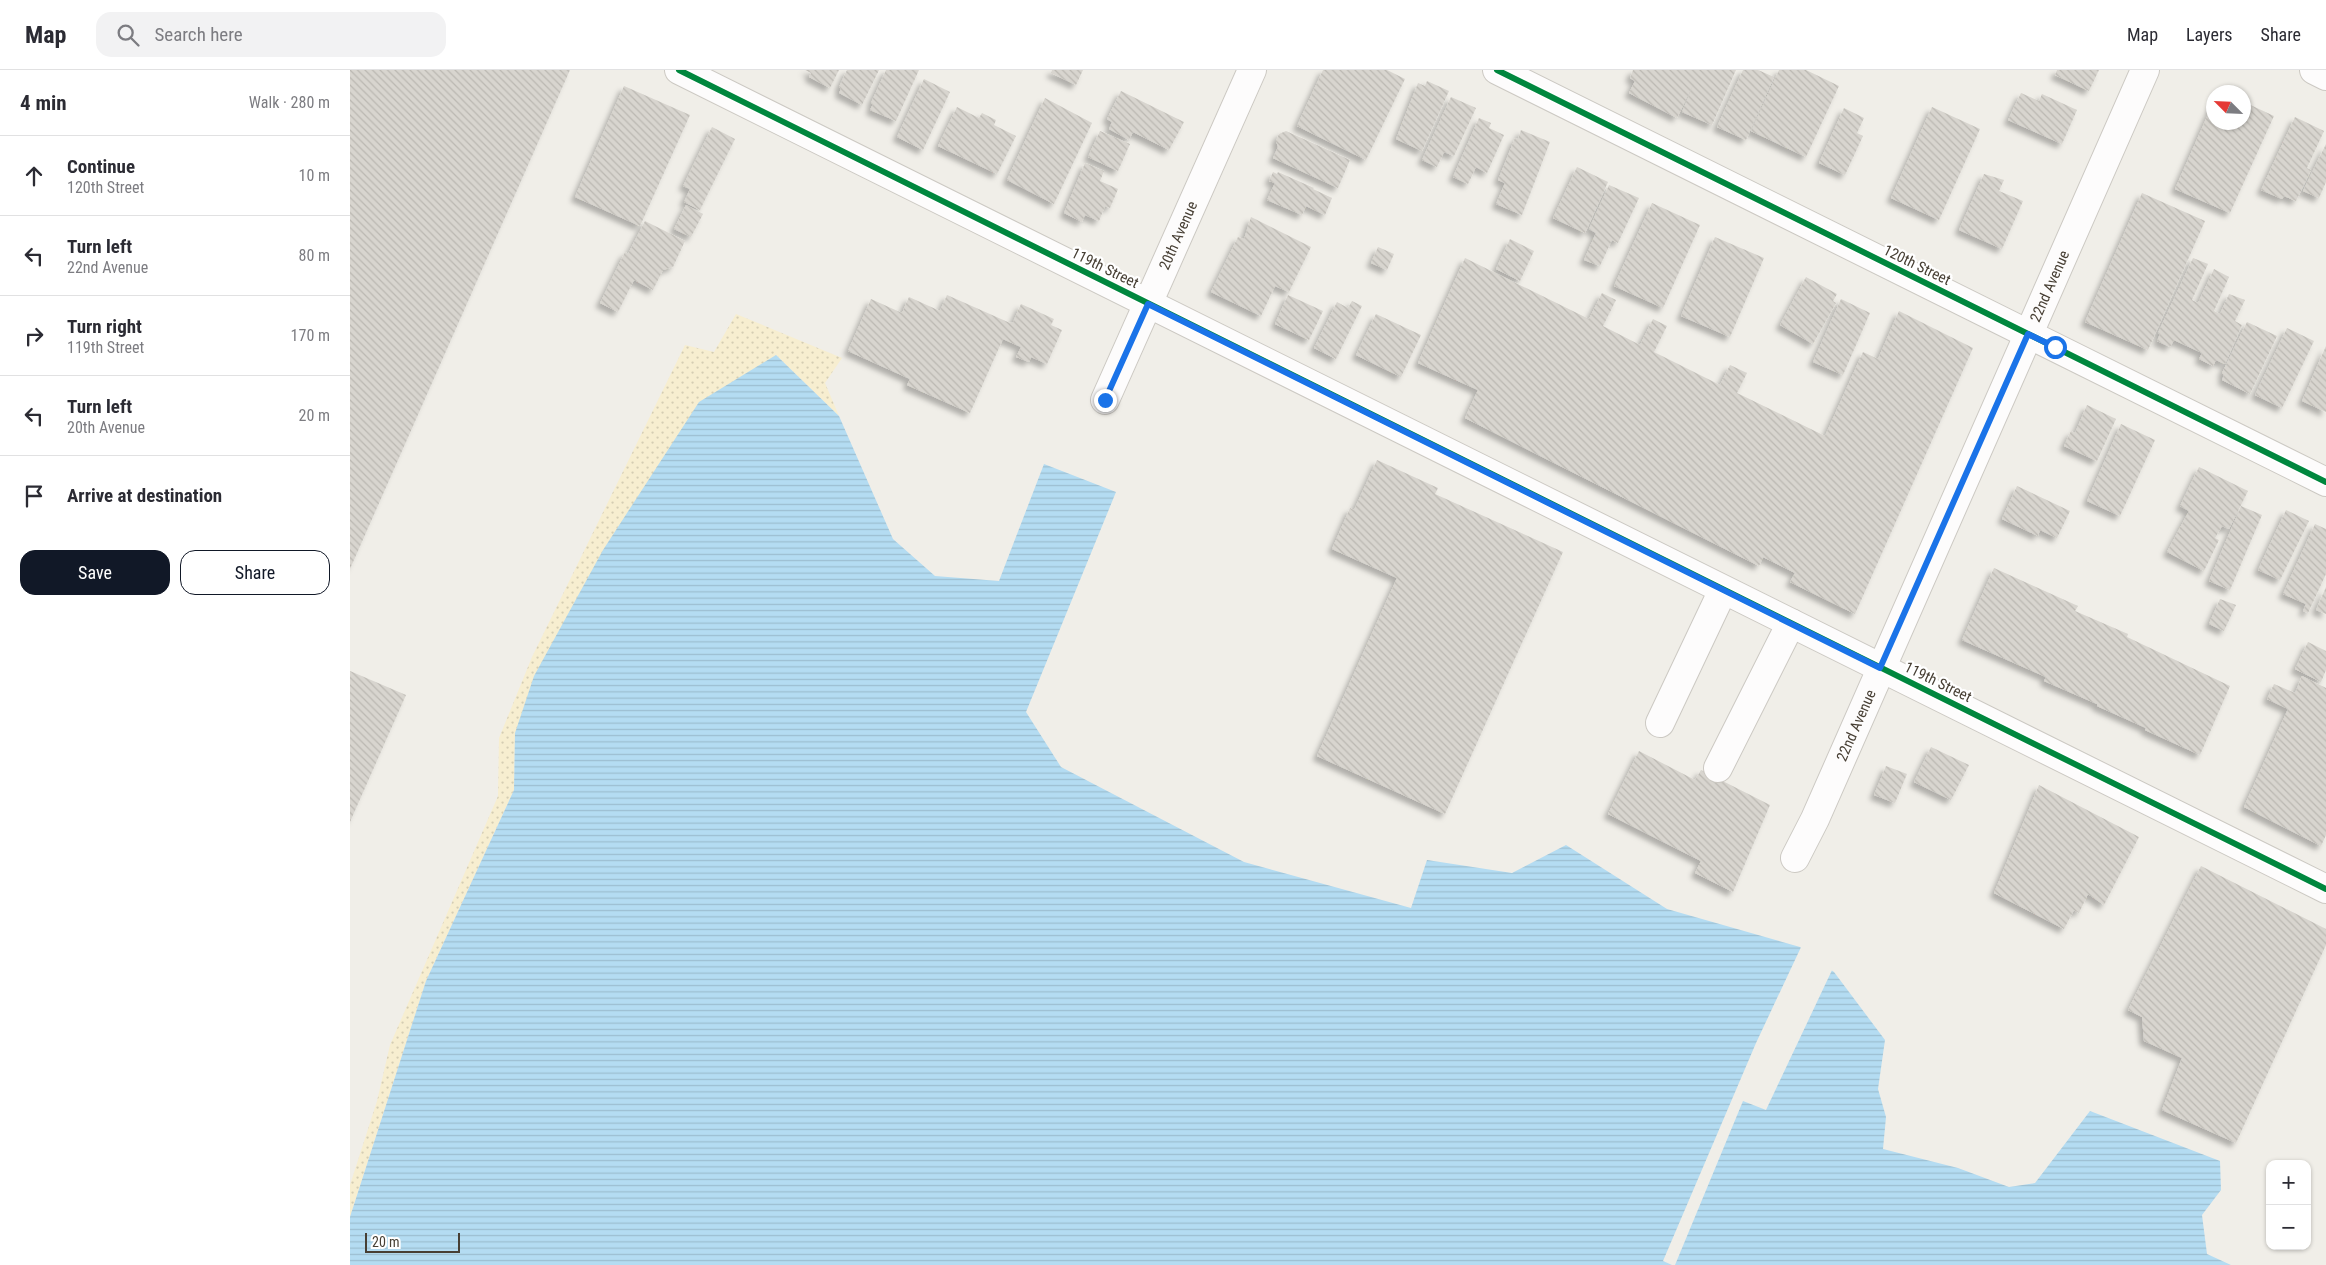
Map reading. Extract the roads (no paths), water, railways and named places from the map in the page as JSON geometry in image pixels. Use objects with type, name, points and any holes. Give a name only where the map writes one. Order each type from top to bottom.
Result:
[{"type":"street","name":"119th Street","points":[[678,70],[2326,889]]},
{"type":"street","name":"20th Avenue","points":[[1105,400],[1252,70]]},
{"type":"street","name":"120th Street","points":[[1497,70],[2326,482]]},
{"type":"street","name":"22nd Avenue","points":[[1795,858],[1815,819],[2145,70]]},
{"type":"street","points":[[2314,70],[2326,76]]},
{"type":"street","points":[[1660,723],[1723,590]]},
{"type":"street","points":[[1718,768],[1791,623]]},
{"type":"water","points":[[776,355],[839,416],[893,539],[935,576],[999,581],[1044,464],[1116,492],[1026,712],[1061,767],[1244,862],[1411,908],[1427,860],[1512,873],[1566,845],[1667,909],[1800,947],[1834,972],[1885,1040],[1878,1089],[1886,1117],[1883,1149],[1958,1168],[2009,1187],[2035,1183],[2090,1111],[2220,1161],[2221,1190],[2202,1215],[2207,1254],[2231,1265],[350,1265],[350,1217],[426,981],[514,790],[515,733],[534,676],[603,550],[699,402]]}]
